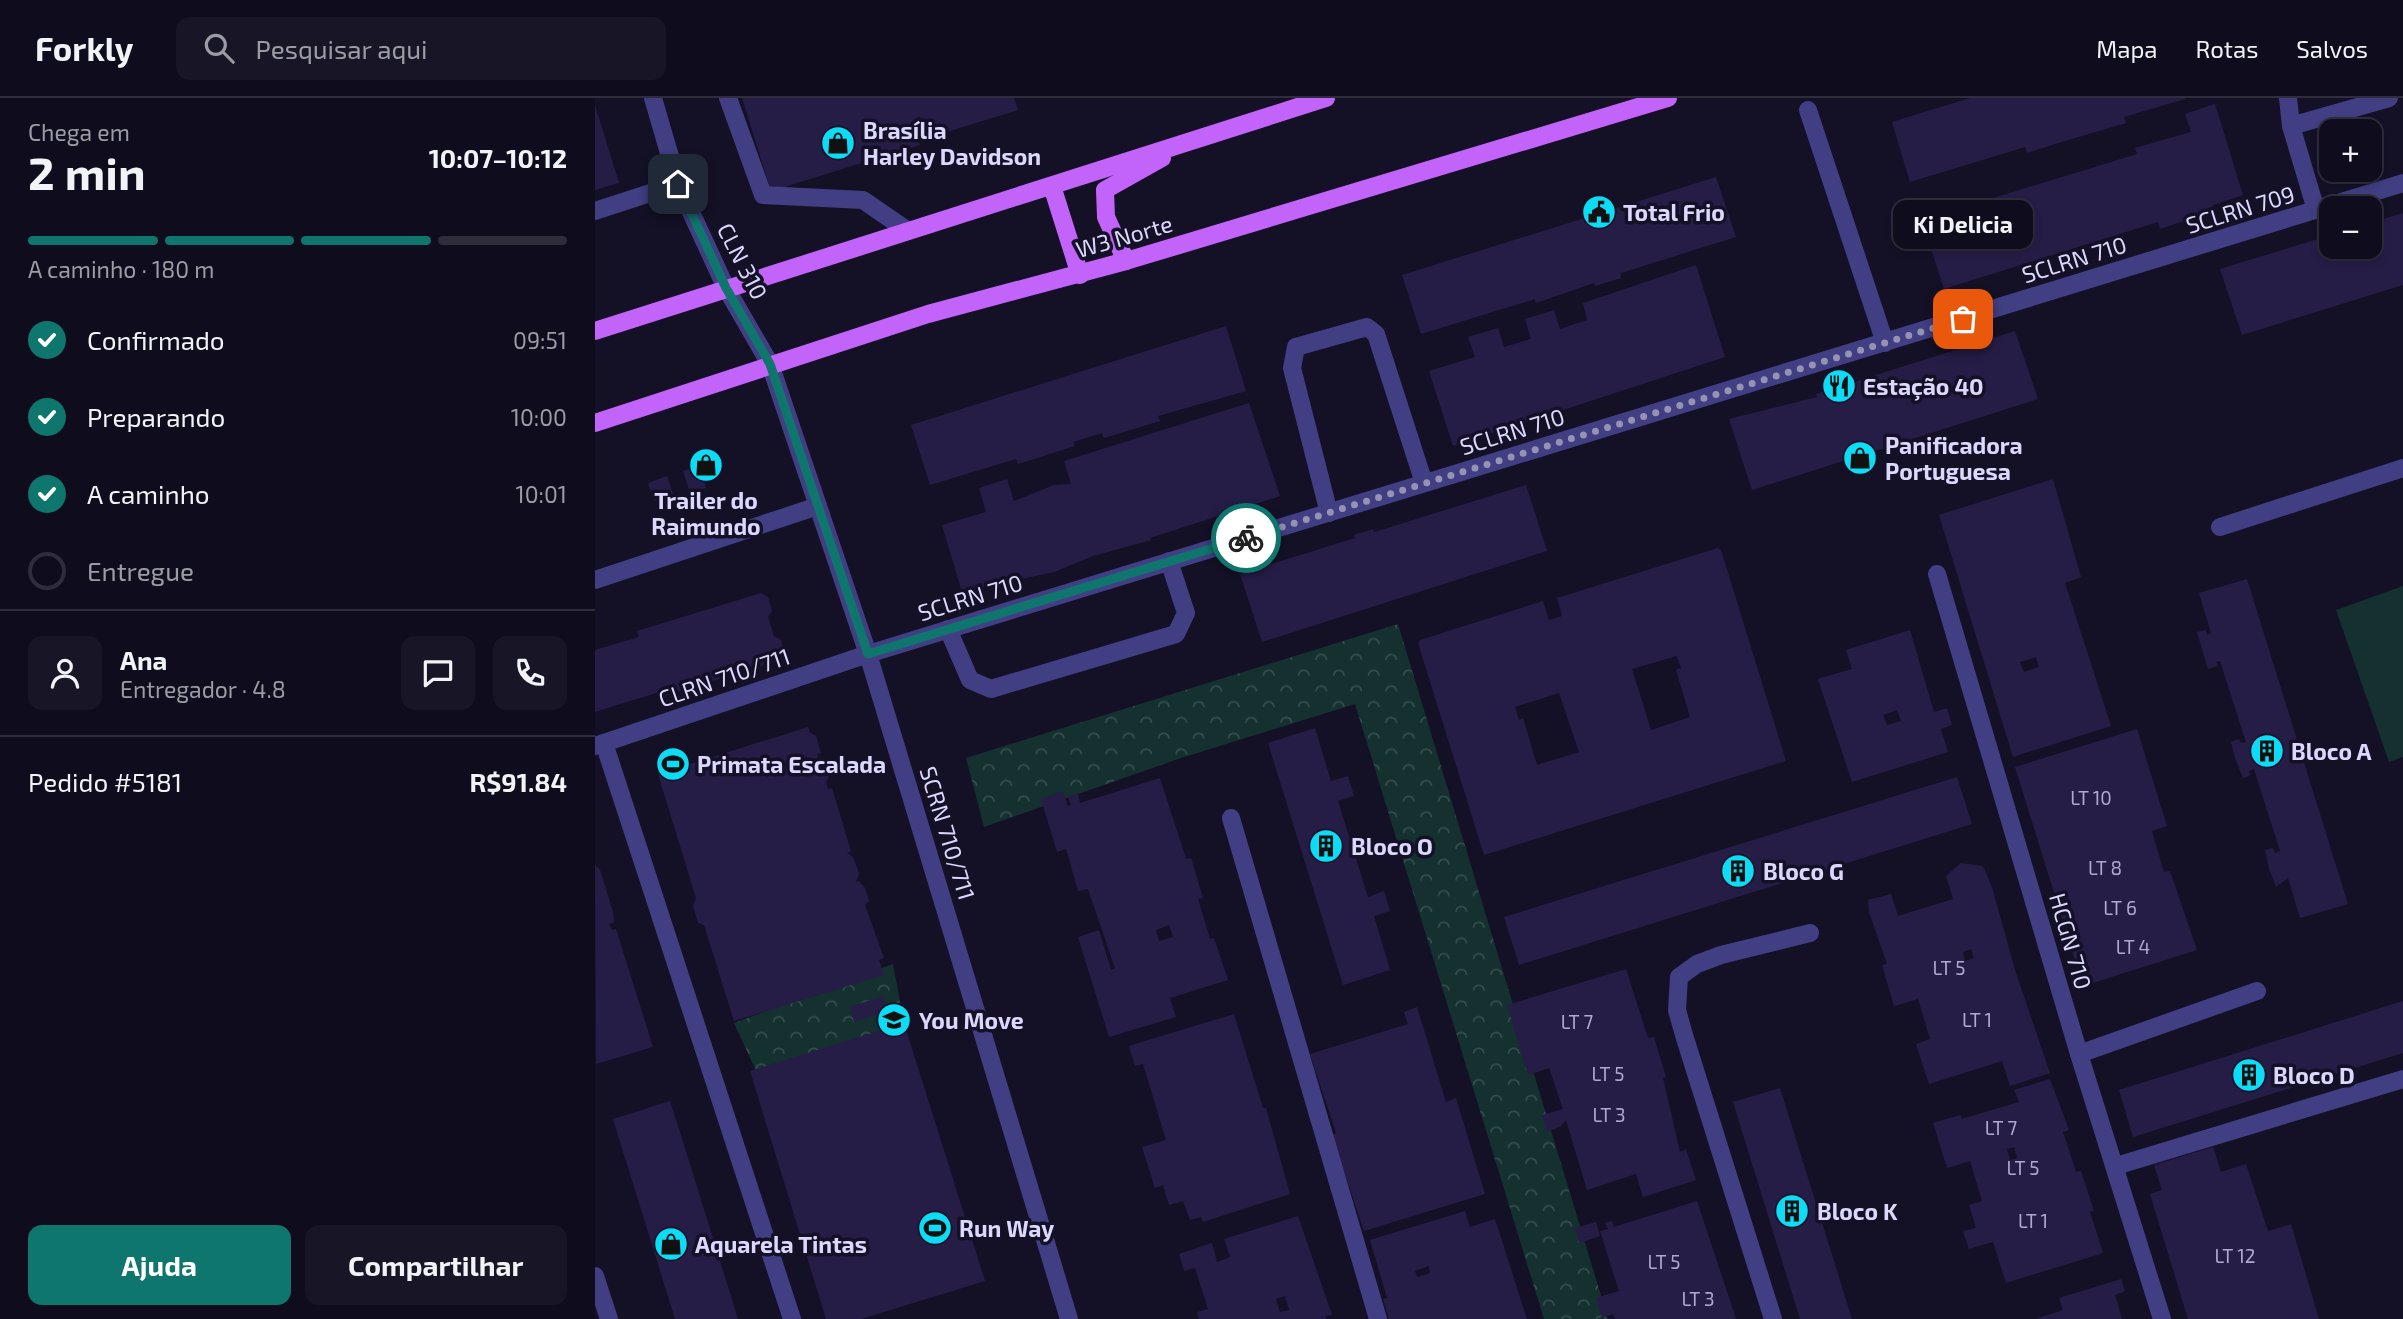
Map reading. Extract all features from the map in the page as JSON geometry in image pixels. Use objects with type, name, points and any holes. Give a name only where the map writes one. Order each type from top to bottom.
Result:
[{"type":"main road","points":[[595,331],[1326,98]]},
{"type":"main road","name":"W3 Norte","points":[[595,423],[927,314],[1080,275],[1668,98]]},
{"type":"main road","points":[[1126,261],[1106,217],[1105,190],[1198,138]]},
{"type":"main road","points":[[1052,186],[1080,275]]},
{"type":"street","name":"CLN 310","points":[[653,98],[678,184],[726,288],[770,364]]},
{"type":"street","points":[[728,98],[763,195],[863,200],[908,231]]},
{"type":"street","points":[[2288,98],[2291,126],[2316,210]]},
{"type":"street","points":[[2291,126],[2389,98]]},
{"type":"street","points":[[1808,110],[1885,343]]},
{"type":"street","name":"SCLRN 709","points":[[2171,256],[2403,183]]},
{"type":"street","points":[[595,211],[678,184]]},
{"type":"street","name":"SCLRN 710","points":[[868,654],[2171,256]]},
{"type":"street","points":[[1329,513],[1292,368],[1296,346],[1367,327],[1376,334],[1424,483]]},
{"type":"street","name":"SCRN 710/711","points":[[770,364],[868,654],[1069,1319]]},
{"type":"street","points":[[2220,527],[2403,468]]},
{"type":"street","points":[[595,580],[818,506]]},
{"type":"street","points":[[948,629],[970,680],[991,689],[1176,634],[1186,613],[1169,561]]},
{"type":"street","name":"HCGN 710","points":[[1937,574],[2078,1054],[2116,1166],[2162,1319]]},
{"type":"street","name":"CLRN 710/711","points":[[599,744],[868,654]]},
{"type":"street","points":[[599,744],[792,1319]]},
{"type":"street","points":[[1231,818],[1378,1319]]},
{"type":"street","points":[[1773,1319],[1684,1035],[1676,989],[1679,977],[1697,964],[1810,933]]},
{"type":"street","points":[[2078,1054],[2257,991]]},
{"type":"street","points":[[2116,1166],[2403,1079]]},
{"type":"street","points":[[595,1276],[608,1319]]},
{"type":"green space","points":[[2403,586],[2403,757],[2389,762],[2336,610]]},
{"type":"green space","points":[[1398,624],[1608,1319],[1544,1319],[1355,704],[1181,758],[984,827],[966,758]]},
{"type":"green space","points":[[893,964],[904,1023],[758,1075],[734,1023]]},
{"type":"building","name":"Brasília Harley Davidson","points":[[742,98],[1014,98],[1018,110],[918,141],[920,145],[771,191]]},
{"type":"building","points":[[1970,98],[2185,99],[2124,117],[2126,123],[2027,153],[2025,147],[1910,182],[1892,122]]},
{"type":"building","points":[[2215,104],[2243,195],[2213,205],[2215,210],[2160,229],[2158,222],[1944,289],[1922,220],[2137,154],[2135,148],[2191,132],[2185,114]]},
{"type":"building","points":[[595,105],[619,183],[595,190]]},
{"type":"building","points":[[1716,177],[1736,237],[1621,273],[1621,278],[1595,286],[1594,283],[1536,303],[1535,299],[1421,334],[1402,275]]},
{"type":"building","points":[[2403,213],[2403,285],[2242,335],[2220,269],[2319,239],[2319,259],[2382,259],[2382,219]]},
{"type":"building","points":[[1696,265],[1725,357],[1453,446],[1429,371],[1475,357],[1468,337],[1498,328],[1504,347],[1531,339],[1525,319],[1554,310],[1560,329],[1587,320],[1583,303]]},
{"type":"building","points":[[1226,326],[1246,391],[1158,416],[1160,421],[1104,438],[1102,433],[1073,442],[1075,446],[1018,464],[1016,459],[930,485],[911,425]]},
{"type":"building","points":[[2015,331],[2038,399],[1752,490],[1729,419],[1817,397],[1816,394]]},
{"type":"building","points":[[1249,403],[1280,496],[1150,538],[1151,540],[1093,556],[1054,572],[962,592],[942,525],[986,512],[979,488],[1007,479],[1014,501],[1054,485],[1071,484],[1064,461]]},
{"type":"building","points":[[700,466],[706,488],[690,493],[683,471]]},
{"type":"building","points":[[667,476],[673,494],[654,501],[648,483]]},
{"type":"building","points":[[2053,479],[2081,577],[2065,583],[2111,726],[2013,757],[1939,515]],"holes":[[[2036,657],[2039,667],[2024,672],[2020,662]]]},
{"type":"building","points":[[1526,485],[1547,551],[1262,642],[1240,574],[1355,538],[1354,535],[1373,529],[1374,532]]},
{"type":"building","points":[[1718,548],[1721,550],[1786,761],[1484,855],[1418,643],[1420,640],[1543,601],[1549,620],[1562,616],[1557,598]],"holes":[[[1677,656],[1681,668],[1676,670],[1690,717],[1651,730],[1632,669]],[[1559,693],[1579,752],[1537,765],[1523,718],[1519,720],[1515,707]]]},
{"type":"building","name":"Bloco A","points":[[2247,579],[2348,904],[2300,918],[2288,878],[2276,887],[2269,868],[2265,850],[2273,848],[2275,853],[2280,851],[2254,769],[2249,771],[2251,775],[2243,778],[2235,758],[2231,742],[2239,739],[2241,743],[2246,742],[2220,661],[2216,662],[2218,666],[2208,669],[2197,632],[2206,630],[2207,635],[2211,633],[2199,593]]},
{"type":"building","points":[[761,593],[768,597],[772,611],[768,617],[774,636],[781,640],[785,655],[783,659],[658,698],[656,693],[595,712],[595,650],[639,637],[637,631]]},
{"type":"building","points":[[1910,630],[1934,712],[1947,708],[1952,725],[1941,729],[1948,752],[1852,782],[1818,679],[1852,669],[1846,650]],"holes":[[[1897,710],[1901,721],[1887,725],[1883,715]]]},
{"type":"building","points":[[808,727],[810,733],[816,736],[821,753],[817,754],[819,761],[824,759],[829,777],[826,782],[828,789],[832,788],[851,851],[847,853],[853,857],[859,873],[856,882],[859,881],[865,888],[869,901],[865,905],[884,958],[879,960],[884,975],[734,1021],[704,925],[698,923],[693,906],[696,898],[658,774]]},
{"type":"building","name":"Bloco O","points":[[1315,728],[1331,781],[1348,776],[1354,796],[1338,801],[1368,897],[1384,891],[1390,911],[1374,916],[1390,970],[1343,985],[1268,743]]},
{"type":"building","points":[[2137,729],[2167,826],[2152,831],[2164,872],[2170,871],[2197,950],[2083,986],[2015,767]]},
{"type":"building","name":"Bloco G","points":[[1957,777],[1972,824],[1519,965],[1504,917]]},
{"type":"building","points":[[1160,778],[1186,859],[1191,858],[1203,898],[1198,899],[1210,939],[1214,938],[1228,980],[1170,998],[1176,1017],[1109,1037],[1078,937],[1099,930],[1111,970],[1115,968],[1088,889],[1078,891],[1066,849],[1057,852],[1041,799],[1063,791],[1068,806],[1071,805],[1068,796],[1078,793],[1080,803]],"holes":[[[1169,925],[1173,937],[1159,941],[1156,930]]]},
{"type":"building","points":[[1961,863],[1983,866],[2050,1073],[2010,1086],[2002,1061],[1929,1084],[1916,1044],[1930,1039],[1918,999],[1894,1006],[1882,965],[1887,964],[1869,912],[1868,900],[1891,894],[1898,916],[1953,899],[1946,876]],"holes":[[[1971,949],[1974,958],[1965,961],[1963,952]]]},
{"type":"building","points":[[595,865],[600,870],[613,912],[614,923],[609,924],[612,930],[616,929],[653,1047],[596,1064]]},
{"type":"building","points":[[1626,969],[1648,1038],[1654,1037],[1666,1077],[1663,1078],[1680,1152],[1686,1149],[1696,1180],[1643,1197],[1636,1174],[1587,1190],[1566,1120],[1560,1127],[1547,1132],[1542,1115],[1563,1109],[1549,1068],[1528,1075],[1507,1005]]},
{"type":"building","points":[[883,996],[888,1011],[854,1022],[850,1007]]},
{"type":"building","name":"Bloco D","points":[[2403,1001],[2403,1053],[2133,1137],[2119,1090]]},
{"type":"building","points":[[1417,1007],[1446,1102],[1456,1098],[1485,1194],[1364,1231],[1332,1135],[1336,1133],[1310,1054],[1408,1024],[1404,1012]]},
{"type":"building","points":[[1234,1014],[1263,1108],[1266,1108],[1290,1194],[1203,1222],[1201,1217],[1190,1220],[1183,1201],[1169,1205],[1163,1185],[1155,1188],[1142,1147],[1166,1140],[1143,1064],[1135,1066],[1129,1046]]},
{"type":"building","points":[[904,1023],[985,1281],[861,1319],[826,1319],[750,1071]]},
{"type":"building","points":[[2050,1079],[2069,1130],[2063,1132],[2076,1172],[2081,1171],[2094,1211],[2090,1212],[2103,1253],[2006,1283],[1993,1242],[1969,1249],[1963,1231],[1976,1228],[1969,1205],[1982,1201],[1970,1161],[1947,1168],[1933,1123],[1960,1115],[1962,1119],[2019,1102],[2014,1090]],"holes":[[[2014,1147],[2017,1158],[2010,1160],[2007,1149]]]},
{"type":"building","name":"Bloco K","points":[[1780,1088],[1852,1319],[1800,1319],[1733,1102]]},
{"type":"building","points":[[670,1101],[738,1319],[675,1319],[613,1119]]},
{"type":"building","points":[[2213,1147],[2221,1172],[2246,1164],[2268,1231],[2291,1224],[2319,1319],[2188,1319],[2150,1194],[2162,1190],[2154,1165]]},
{"type":"building","points":[[1697,1201],[1736,1319],[1615,1319],[1613,1314],[1602,1318],[1596,1298],[1619,1291],[1600,1231],[1608,1229],[1605,1223],[1612,1221],[1614,1227]]},
{"type":"building","points":[[1465,1211],[1470,1227],[1495,1219],[1527,1319],[1389,1319],[1383,1299],[1387,1298],[1370,1240]],"holes":[[[1429,1266],[1430,1273],[1417,1277],[1415,1271]]]},
{"type":"building","points":[[1298,1216],[1332,1315],[1325,1316],[1326,1319],[1199,1319],[1197,1312],[1208,1309],[1195,1268],[1184,1271],[1179,1254],[1212,1243],[1217,1262],[1230,1257],[1224,1239]],"holes":[[[1285,1296],[1289,1310],[1280,1312],[1276,1299]]]},
{"type":"building","points":[[1596,1222],[1600,1236],[1579,1243],[1575,1228]]},
{"type":"building","points":[[2121,1279],[2125,1291],[2115,1295],[2122,1319],[2036,1319],[2063,1310],[2059,1298]]},
{"type":"way so far","points":[[1246,538],[1963,319]]},
{"type":"place","name":"Brasília Harley Davidson","points":[[838,143]]},
{"type":"place","name":"Total Frio","points":[[1599,212]]},
{"type":"place","name":"Ki Delicia","points":[[1963,319]]},
{"type":"place","name":"Estação 40","points":[[1839,386]]},
{"type":"place","name":"Panificadora Portuguesa","points":[[1860,458]]},
{"type":"place","name":"Trailer do Raimundo","points":[[706,465]]},
{"type":"place","name":"Bloco A","points":[[2267,751]]},
{"type":"place","name":"Primata Escalada","points":[[673,764]]},
{"type":"place","name":"Bloco O","points":[[1326,846]]},
{"type":"place","name":"Bloco G","points":[[1738,871]]},
{"type":"place","name":"You Move","points":[[894,1020]]},
{"type":"place","name":"Bloco D","points":[[2249,1075]]},
{"type":"place","name":"Bloco K","points":[[1792,1211]]},
{"type":"place","name":"Run Way","points":[[935,1228]]},
{"type":"place","name":"Aquarela Tintas","points":[[671,1244]]},
{"type":"route","points":[[678,184],[726,288],[770,364],[868,654],[1246,538]]}]
